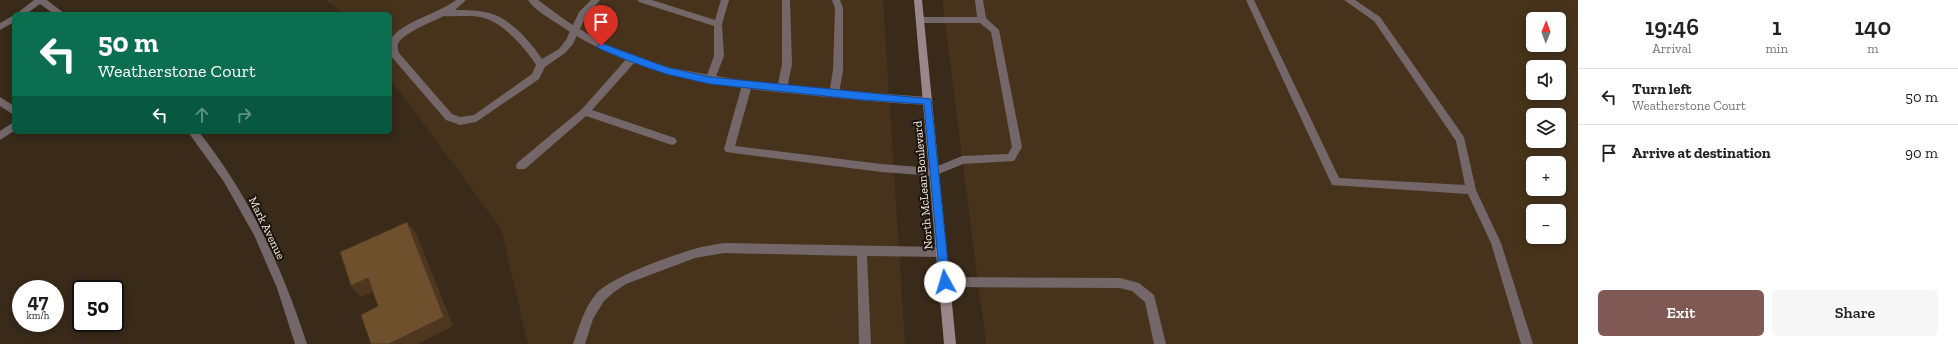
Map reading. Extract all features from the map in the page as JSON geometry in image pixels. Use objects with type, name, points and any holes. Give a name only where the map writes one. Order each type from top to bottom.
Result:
[{"type":"main road","name":"North McLean Boulevard","points":[[918,0],[950,344]]},
{"type":"street","points":[[23,12],[40,0],[58,12]]},
{"type":"street","points":[[462,0],[455,8],[442,12],[398,37],[393,45],[394,54],[449,117],[460,121],[476,118],[536,76],[541,65],[562,51],[570,42],[582,14],[596,0]]},
{"type":"street","points":[[532,0],[574,30],[601,46],[632,59],[666,70],[710,81],[834,94],[928,101]]},
{"type":"street","points":[[642,0],[718,24]]},
{"type":"street","points":[[710,81],[719,56],[718,24],[725,0]]},
{"type":"street","points":[[782,89],[787,64],[786,0]]},
{"type":"street","points":[[834,94],[838,70],[839,8],[836,0]]},
{"type":"street","points":[[980,0],[982,20]]},
{"type":"street","points":[[1250,0],[1336,182],[1471,190]]},
{"type":"street","points":[[1348,0],[1377,19],[1461,140],[1471,190],[1496,243],[1527,344]]},
{"type":"street","points":[[442,12],[489,16],[499,21],[536,56],[541,65]]},
{"type":"street","points":[[0,27],[12,19]]},
{"type":"street","points":[[747,85],[729,149],[881,168],[934,172],[962,160],[1011,158],[1017,147],[994,30],[982,20],[920,20]]},
{"type":"street","points":[[521,166],[585,112],[632,59]]},
{"type":"street","points":[[0,101],[12,110]]},
{"type":"street","points":[[585,112],[672,141]]},
{"type":"street","points":[[0,136],[12,127]]},
{"type":"street","name":"Mark Avenue","points":[[195,134],[232,186],[265,248],[294,321],[301,344]]},
{"type":"street","points":[[579,344],[588,317],[600,297],[610,288],[622,281],[695,253],[724,248],[942,252]]},
{"type":"street","points":[[862,251],[865,344]]},
{"type":"street","points":[[945,282],[1120,282],[1135,287],[1150,299],[1160,344]]},
{"type":"shaded area","points":[[326,0],[883,0],[905,344],[528,344],[501,229],[392,81],[392,12],[341,12]]},
{"type":"shaded area","points":[[942,0],[1578,0],[1578,344],[986,344]]},
{"type":"building","points":[[407,222],[444,317],[389,344],[371,344],[361,315],[378,306],[368,278],[351,286],[340,252]]},
{"type":"route","points":[[601,46],[632,59],[666,70],[710,81],[892,99],[928,101],[945,282]]}]
